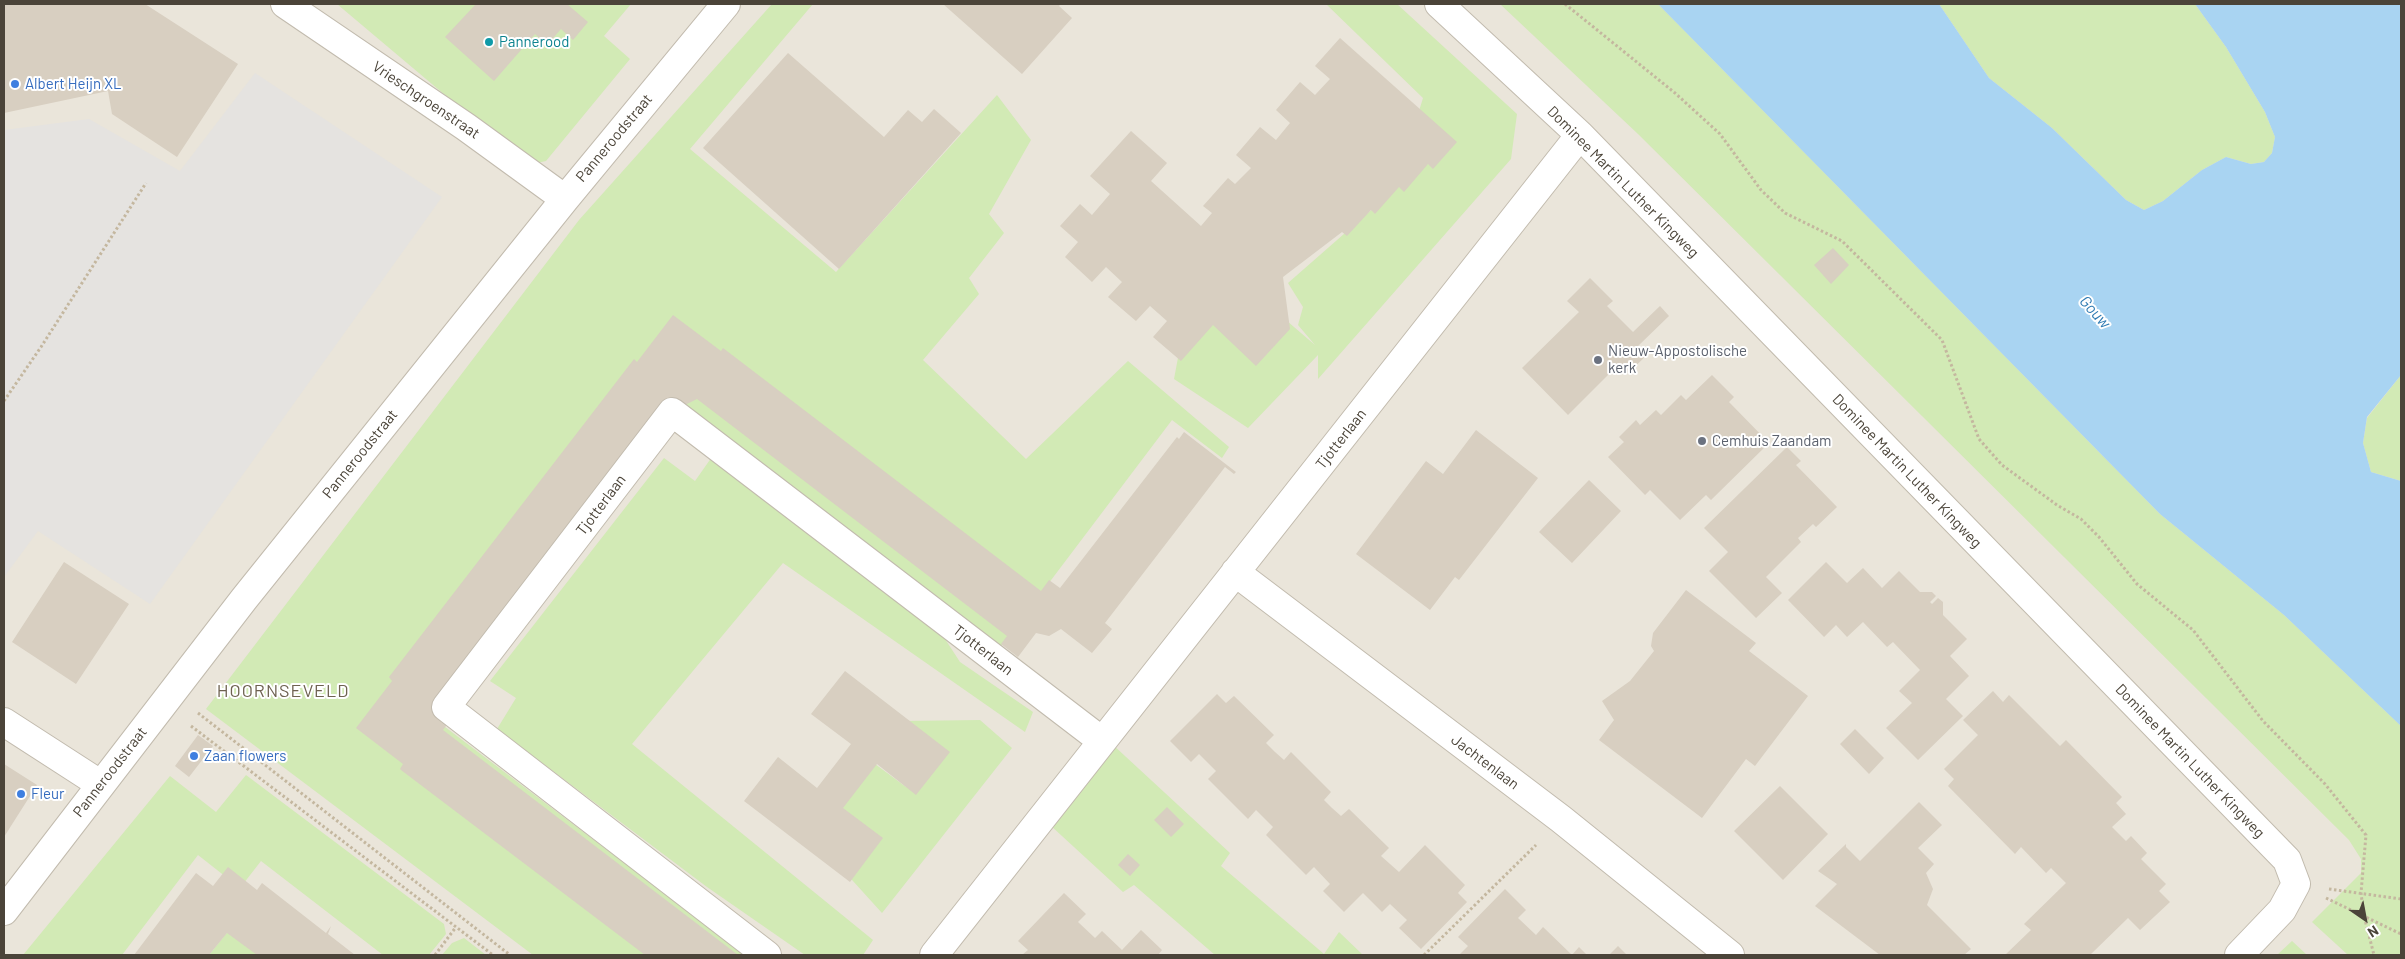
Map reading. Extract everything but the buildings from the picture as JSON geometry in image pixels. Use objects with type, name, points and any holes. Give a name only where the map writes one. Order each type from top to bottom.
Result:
[{"type":"street","name":"Vrieschgroenstraat","points":[[285,4],[466,126],[565,199]]},
{"type":"street","name":"Panneroodstraat","points":[[4,911],[244,599],[565,199],[726,4]]},
{"type":"street","name":"Dominee Martin Luther Kingweg","points":[[1439,4],[1580,136],[2286,860],[2296,884]]},
{"type":"street","name":"Tjotterlaan","points":[[934,955],[1580,136]]},
{"type":"street","name":"Tjotterlaan","points":[[767,955],[446,707],[672,412],[1102,742]]},
{"type":"street","name":"Jachtenlaan","points":[[1235,572],[1561,820],[1730,955]]},
{"type":"street","points":[[4,722],[100,784]]},
{"type":"street","points":[[2239,955],[2282,910],[2296,884]]},
{"type":"path","points":[[1564,4],[1675,93],[1720,134],[1761,190],[1785,213],[1842,241],[1942,340],[1979,439],[2002,465],[2056,505],[2082,519],[2099,536],[2137,584],[2194,630],[2263,721],[2325,784],[2366,835],[2362,893],[2364,916],[2374,955]]},
{"type":"path","points":[[4,401],[41,347],[146,183]]},
{"type":"path","points":[[167,699],[493,955]]},
{"type":"path","points":[[167,699],[510,955]]},
{"type":"path","points":[[1424,955],[1561,820]]},
{"type":"path","points":[[2296,884],[2401,899]]},
{"type":"path","points":[[2296,884],[2401,934]]},
{"type":"path","points":[[435,955],[456,927]]},
{"type":"shaded area","points":[[4,4],[2401,4],[2401,955],[4,955]]},
{"type":"shaded area","points":[[255,73],[442,197],[150,604],[38,531],[4,577],[4,130],[89,119],[180,171]]},
{"type":"green space","points":[[337,4],[631,4],[604,36],[630,59],[546,161],[528,165]]},
{"type":"green space","points":[[772,4],[813,4],[690,149],[836,272],[997,95],[1031,140],[989,214],[1004,233],[969,278],[979,294],[923,360],[1026,459],[1128,361],[1229,447],[1222,458],[1172,420],[999,649],[669,397],[428,714],[723,938],[736,939],[763,955],[533,955],[206,709],[579,220]]},
{"type":"green space","points":[[1326,4],[1397,4],[1517,114],[1511,159],[1318,379],[1318,355],[1248,428],[1174,379],[1180,347],[1203,317],[1280,315],[1315,345],[1298,325],[1303,307],[1288,283],[1450,141],[1419,111],[1423,98]]},
{"type":"green space","points":[[1500,4],[1658,4],[2160,514],[2284,615],[2401,726],[2401,955],[2348,955],[2312,922],[2361,873],[2361,859],[2349,840],[1638,134]]},
{"type":"green space","points":[[1939,4],[2195,4],[2226,47],[2265,112],[2275,137],[2272,153],[2264,162],[2251,164],[2226,157],[2202,170],[2163,201],[2144,210],[2126,200],[2052,128],[1989,78]]},
{"type":"green space","points":[[2401,375],[2401,481],[2371,472],[2363,443],[2367,418]]},
{"type":"green space","points":[[714,454],[932,619],[960,662],[1033,712],[1025,732],[783,563],[632,744],[873,940],[863,955],[805,955],[707,887],[497,729],[516,698],[490,681],[664,458],[695,481]]},
{"type":"green space","points":[[980,720],[1012,748],[882,913],[843,870],[834,803],[867,758],[906,787],[902,721]]},
{"type":"green space","points":[[1112,744],[1230,853],[1221,866],[1324,954],[1339,932],[1363,955],[1215,955],[1134,885],[1123,892],[1050,825]]},
{"type":"green space","points":[[246,775],[444,924],[446,934],[429,955],[383,955],[261,861],[240,888],[198,855],[122,955],[23,955],[170,776],[216,812]]},
{"type":"green space","points":[[234,924],[273,955],[209,955]]},
{"type":"green space","points":[[464,938],[486,955],[442,955],[452,943]]},
{"type":"green space","points":[[2292,941],[2307,955],[2277,955]]},
{"type":"water","name":"Gouw","points":[[1658,4],[1939,4],[1989,78],[2052,128],[2126,200],[2144,210],[2163,201],[2202,170],[2226,157],[2251,164],[2264,162],[2272,153],[2275,137],[2265,112],[2226,47],[2195,4],[2401,4],[2401,375],[2367,417],[2363,443],[2371,472],[2401,481],[2401,726],[2284,615],[2160,514]]},
{"type":"place","name":"Pannerood","points":[[489,42]]},
{"type":"place","name":"Albert Heijn XL","points":[[15,84]]},
{"type":"place","name":"Nieuw-Appostolische kerk","points":[[1598,360]]},
{"type":"place","name":"Cemhuis Zaandam","points":[[1702,441]]},
{"type":"place","name":"Zaan flowers","points":[[194,756]]},
{"type":"place","name":"Fleur","points":[[21,794]]},
{"type":"district","name":"HOORNSEVELD","points":[[283,691]]}]
